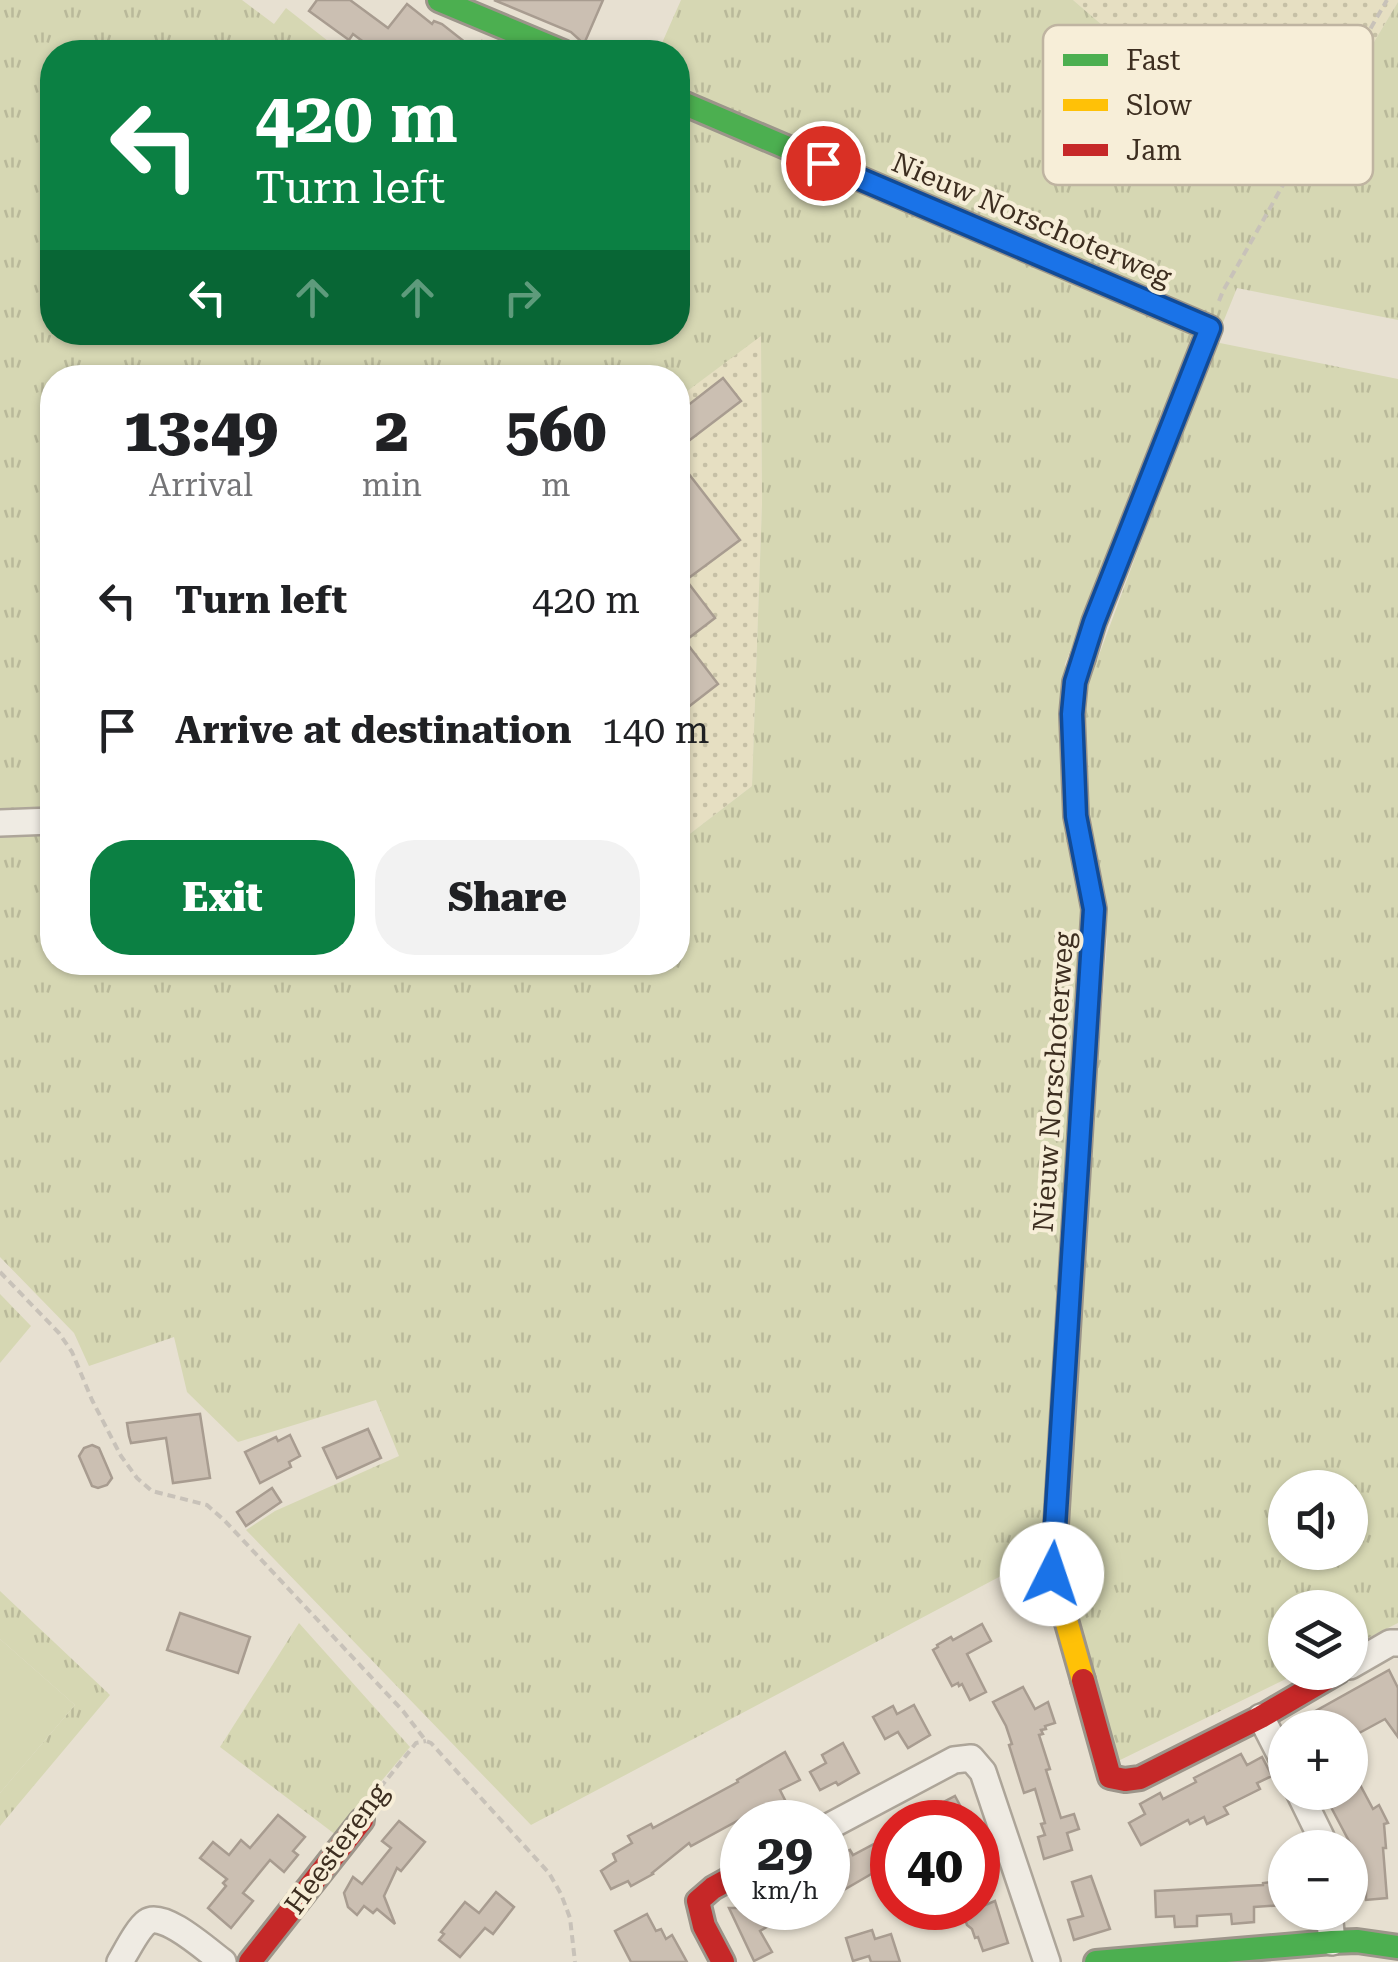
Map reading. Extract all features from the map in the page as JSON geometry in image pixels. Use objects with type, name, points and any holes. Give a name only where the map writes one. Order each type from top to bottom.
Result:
[{"type":"street","points":[[439,0],[534,40]]},
{"type":"street","name":"Nieuw Norschoterweg","points":[[690,106],[1210,328],[1094,622],[1075,682],[1072,714],[1076,816],[1094,909],[1052,1574],[1110,1777],[1140,1778],[1261,1717]]},
{"type":"street","points":[[0,824],[40,821]]},
{"type":"street","points":[[1368,1656],[1390,1643],[1398,1643]]},
{"type":"street","points":[[1268,1731],[1261,1717],[1307,1690]]},
{"type":"street","points":[[850,1815],[954,1760],[970,1758],[983,1772],[1047,1962]]},
{"type":"street","name":"Heestereng","points":[[250,1962],[362,1820]]},
{"type":"street","points":[[720,1884],[698,1901],[704,1926],[723,1962]]},
{"type":"street","points":[[120,1962],[146,1922],[154,1919],[168,1922],[223,1962]]},
{"type":"street","points":[[1331,1930],[1332,1942]]},
{"type":"street","points":[[1096,1962],[1332,1942],[1357,1941],[1398,1948]]},
{"type":"path","points":[[1373,25],[1387,0]]},
{"type":"path","points":[[1210,328],[1223,291],[1284,185]]},
{"type":"path","points":[[0,1272],[59,1333],[72,1352],[92,1400],[136,1478],[152,1491],[207,1506],[216,1513],[549,1873],[570,1918],[575,1962]]},
{"type":"path","name":"Heestereng","points":[[362,1820],[364,1807],[374,1794],[416,1743],[426,1741]]},
{"type":"shaded area","points":[[1073,0],[1398,0],[1373,44],[1373,25],[1102,25]]},
{"type":"shaded area","points":[[761,334],[762,504],[752,786],[690,834],[690,389]]},
{"type":"green space","points":[[0,0],[242,0],[274,24],[286,8],[327,40],[40,40],[40,345],[690,345],[690,121],[1198,334],[1065,664],[1089,913],[1047,1582],[1036,1587],[1016,1568],[531,1825],[246,1530],[275,1511],[399,1456],[376,1400],[238,1442],[187,1392],[174,1337],[89,1366],[74,1333],[0,1257],[0,833],[40,831],[40,975],[690,975],[690,834],[752,786],[762,504],[761,336],[690,389],[690,365],[40,365],[40,813],[0,814]]},
{"type":"green space","points":[[681,0],[1073,0],[1102,25],[1043,25],[1043,185],[1373,185],[1373,44],[1398,2],[1398,320],[1237,288],[1222,325],[690,96],[690,40],[663,40]]},
{"type":"green space","points":[[1215,342],[1398,379],[1398,1623],[1368,1638],[1368,1590],[1268,1590],[1268,1688],[1114,1763],[1059,1582],[1107,941],[1078,745],[1079,709]]},
{"type":"green space","points":[[0,1294],[31,1326],[0,1363]]},
{"type":"green space","points":[[0,1591],[110,1695],[0,1826],[0,1793],[75,1705],[0,1639]]},
{"type":"green space","points":[[299,1623],[410,1747],[336,1835],[220,1747]]},
{"type":"green space","points":[[0,1639],[75,1705],[0,1793]]},
{"type":"building","points":[[317,0],[350,0],[388,28],[407,4],[432,24],[442,24],[462,40],[361,40],[353,34],[349,40],[309,11]]},
{"type":"building","points":[[494,0],[603,0],[586,40]]},
{"type":"building","points":[[723,378],[741,401],[690,440],[690,404]]},
{"type":"building","points":[[690,475],[740,540],[690,577]]},
{"type":"building","points":[[690,585],[715,618],[690,637]]},
{"type":"building","points":[[690,648],[718,684],[690,706]]},
{"type":"building","points":[[200,1414],[210,1478],[173,1483],[166,1438],[131,1443],[127,1423]]},
{"type":"building","points":[[368,1429],[381,1458],[337,1478],[323,1448]]},
{"type":"building","points":[[290,1435],[300,1456],[289,1462],[291,1467],[260,1483],[245,1452],[276,1437],[278,1441]]},
{"type":"building","points":[[92,1445],[99,1448],[112,1478],[98,1488],[92,1486],[79,1456]]},
{"type":"building","points":[[272,1488],[281,1502],[246,1526],[237,1512]]},
{"type":"building","points":[[180,1613],[250,1637],[238,1673],[167,1650]]},
{"type":"building","points":[[982,1624],[991,1641],[967,1654],[986,1692],[970,1700],[962,1684],[952,1686],[933,1650],[951,1637],[953,1640]]},
{"type":"building","points":[[1389,1670],[1398,1688],[1398,1737],[1385,1719],[1368,1728],[1368,1710],[1317,1710],[1353,1690],[1368,1690],[1368,1682]]},
{"type":"building","points":[[1023,1687],[1035,1709],[1048,1702],[1055,1723],[1045,1726],[1039,1735],[1050,1769],[1046,1770],[1061,1818],[1074,1814],[1079,1829],[1067,1833],[1072,1850],[1044,1859],[1038,1837],[1045,1835],[1041,1824],[1045,1823],[1035,1789],[1024,1793],[1006,1726],[993,1702]]},
{"type":"building","points":[[914,1705],[930,1735],[908,1748],[898,1732],[885,1739],[873,1717],[893,1706],[897,1714]]},
{"type":"building","points":[[843,1743],[859,1773],[820,1790],[810,1772],[826,1763],[822,1755]]},
{"type":"building","points":[[785,1752],[800,1780],[780,1790],[785,1800],[720,1800],[720,1830],[691,1846],[689,1843],[653,1874],[631,1886],[628,1881],[611,1889],[601,1871],[616,1861],[613,1854],[632,1843],[628,1836],[651,1824],[653,1828]]},
{"type":"building","points":[[1241,1754],[1247,1765],[1262,1757],[1268,1768],[1268,1778],[1257,1783],[1260,1789],[1224,1807],[1228,1814],[1207,1824],[1204,1817],[1190,1824],[1188,1820],[1141,1845],[1129,1823],[1145,1814],[1140,1804],[1160,1793],[1163,1799],[1196,1782],[1194,1778]]},
{"type":"building","points":[[1368,1800],[1373,1809],[1379,1805],[1388,1823],[1384,1824],[1383,1848],[1387,1898],[1368,1900],[1368,1830],[1343,1830],[1333,1810],[1368,1810]]},
{"type":"building","points":[[278,1815],[305,1837],[293,1851],[298,1855],[284,1872],[270,1860],[243,1893],[253,1901],[231,1928],[208,1908],[227,1879],[200,1858],[213,1842],[229,1855],[241,1840],[250,1848]]},
{"type":"building","points":[[399,1821],[425,1842],[401,1871],[397,1868],[384,1896],[395,1924],[377,1909],[373,1913],[364,1906],[357,1915],[348,1907],[344,1893],[353,1877],[362,1884],[391,1848],[382,1841]]},
{"type":"building","points":[[870,1846],[870,1875],[850,1886],[850,1850],[853,1855]]},
{"type":"building","points":[[1091,1876],[1110,1929],[1074,1940],[1068,1920],[1083,1916],[1072,1882]]},
{"type":"building","points":[[1268,1882],[1268,1906],[1254,1907],[1254,1922],[1232,1924],[1231,1914],[1197,1916],[1197,1926],[1175,1927],[1174,1916],[1156,1917],[1155,1891]]},
{"type":"building","points":[[496,1892],[514,1907],[493,1934],[485,1928],[460,1957],[439,1940],[465,1902],[479,1913]]},
{"type":"building","points":[[647,1914],[656,1931],[661,1929],[666,1939],[672,1935],[687,1962],[631,1962],[615,1931]]},
{"type":"building","points":[[1000,1917],[1008,1943],[983,1951],[978,1937],[972,1930],[1000,1930]]},
{"type":"building","points":[[739,1930],[762,1930],[772,1952],[754,1961]]},
{"type":"building","points":[[872,1930],[875,1939],[891,1934],[900,1962],[871,1962],[869,1956],[853,1961],[846,1938]]},
{"type":"traffic: fast","points":[[439,0],[534,40]]},
{"type":"traffic: fast","points":[[690,106],[1210,328],[1083,658]]},
{"type":"traffic: fast","points":[[1096,1962],[1332,1942],[1398,1947]]},
{"type":"traffic: slow","points":[[1083,1680],[1053,1574],[1089,988]]},
{"type":"traffic: jam","points":[[1083,658],[1075,682],[1072,714],[1076,816],[1094,909],[1089,988]]},
{"type":"traffic: jam","points":[[1083,1680],[1110,1777],[1125,1780],[1140,1778],[1307,1690]]},
{"type":"traffic: jam","points":[[250,1962],[362,1820]]},
{"type":"traffic: jam","points":[[720,1884],[698,1901],[704,1926],[723,1962]]},
{"type":"route","points":[[823,163],[1210,328],[1094,622],[1075,682],[1072,714],[1076,816],[1094,909],[1052,1574]]}]
